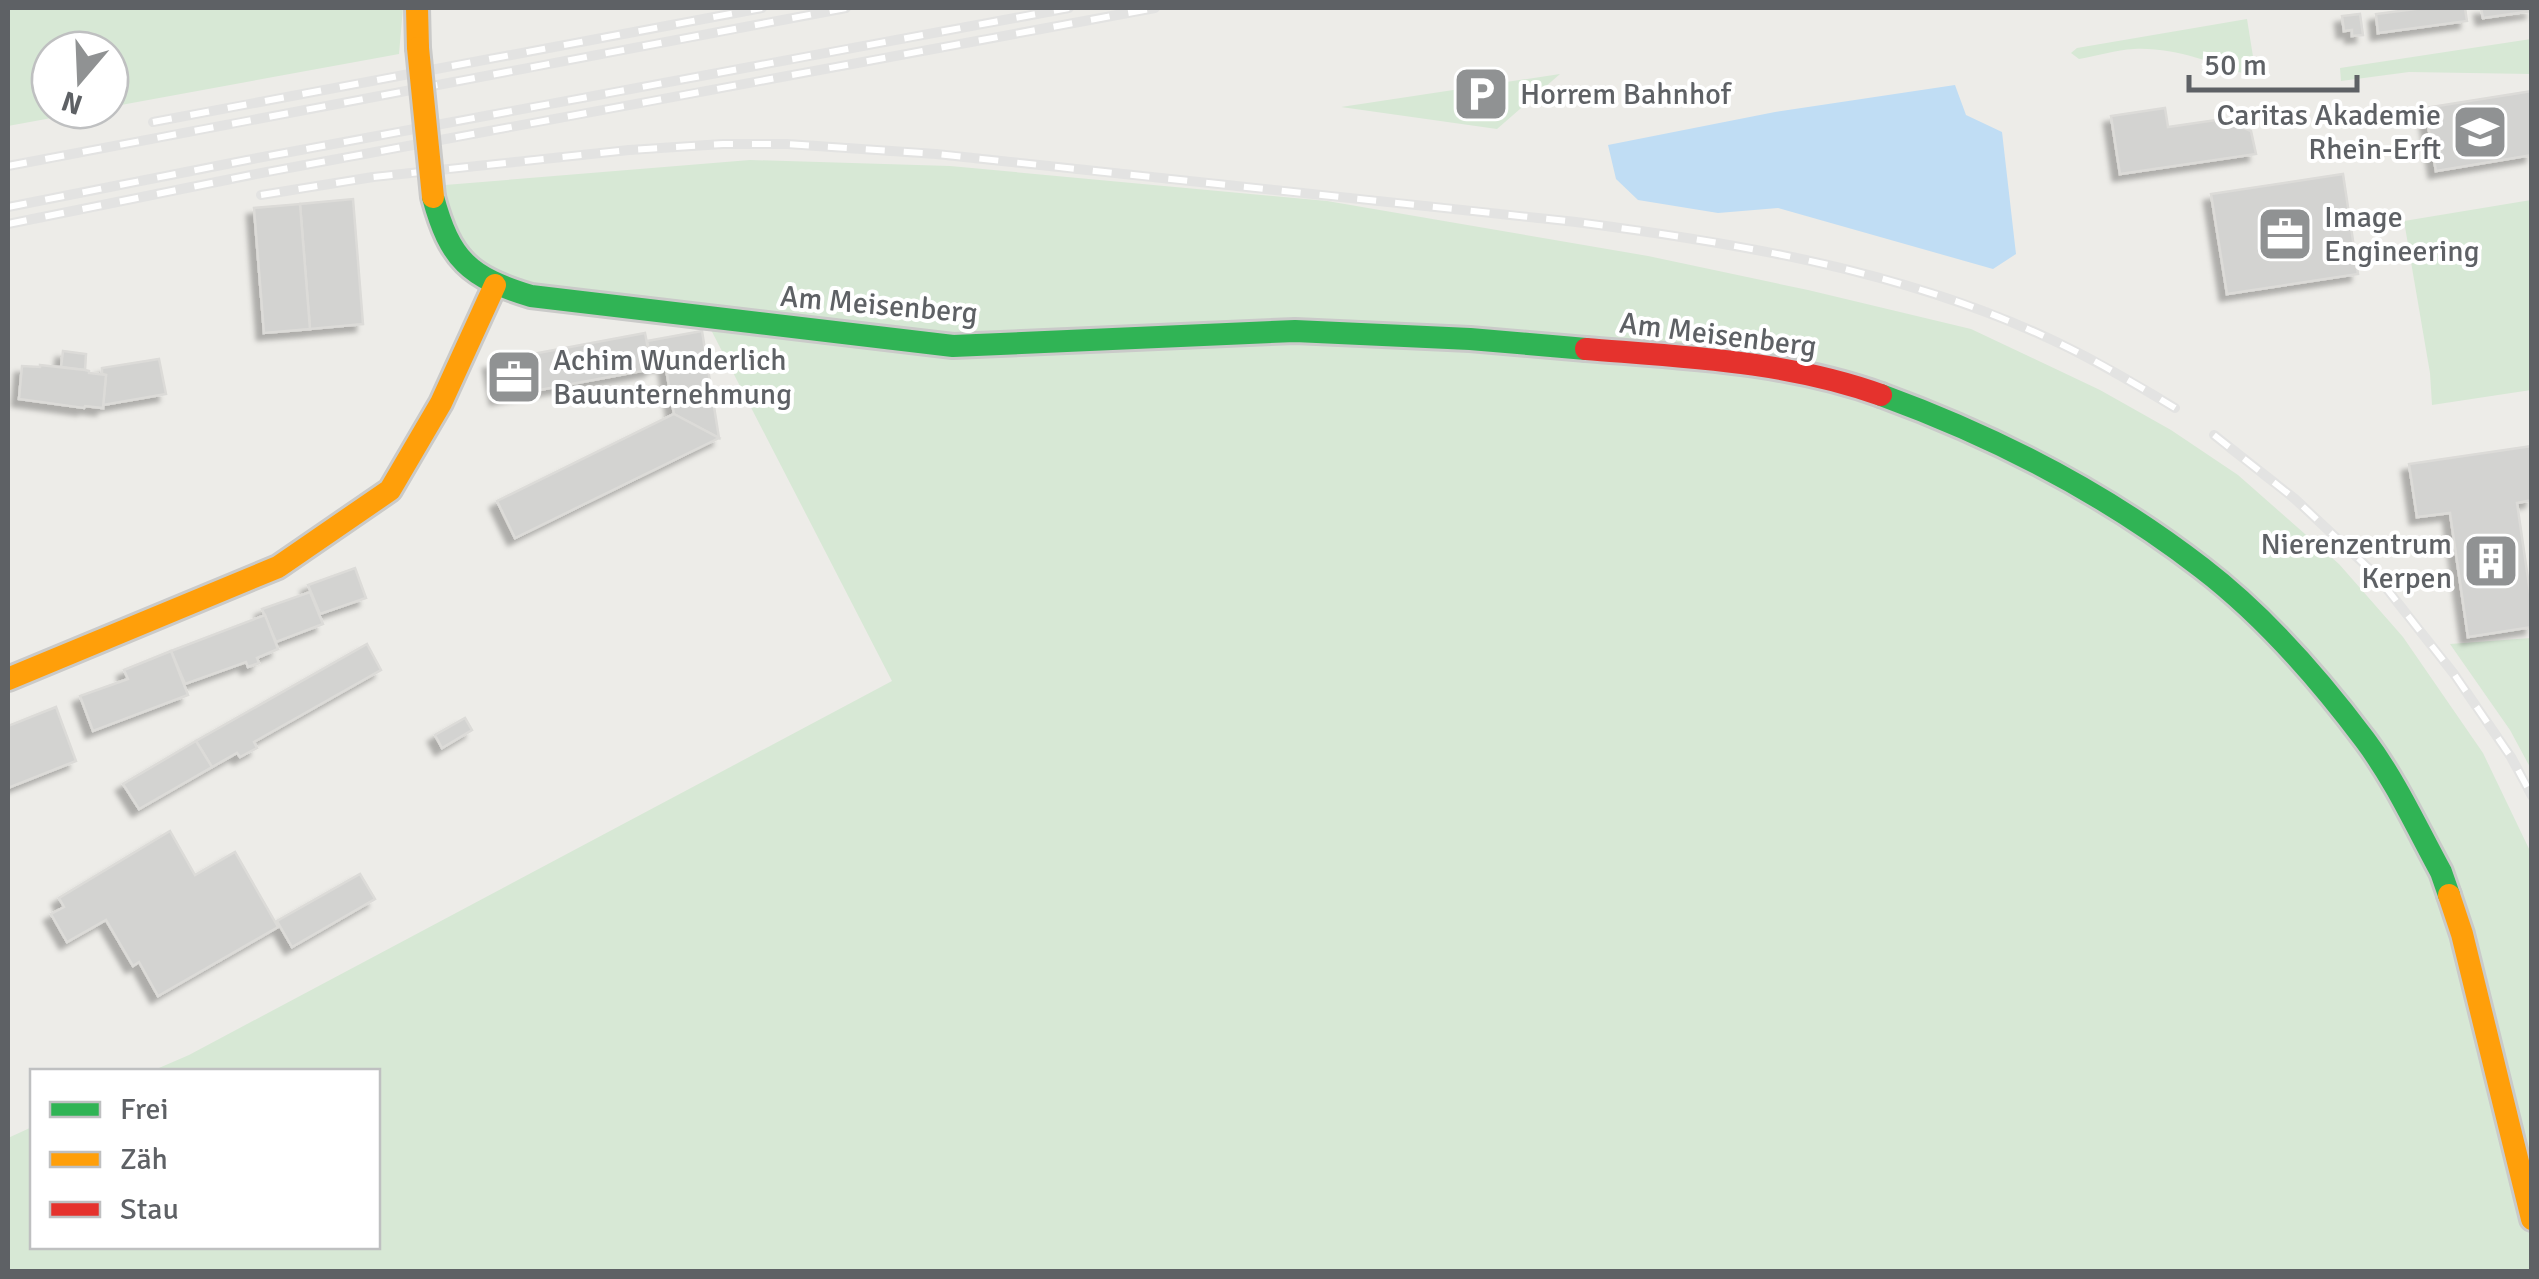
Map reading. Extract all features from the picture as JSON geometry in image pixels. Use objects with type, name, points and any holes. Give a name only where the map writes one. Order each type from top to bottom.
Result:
[{"type":"street","points":[[8,679],[278,567],[390,490],[441,403],[495,286],[469,268],[443,233],[433,196],[417,8]]},
{"type":"street","name":"Am Meisenberg","points":[[495,286],[549,298],[712,320],[952,346],[1295,331],[1470,339],[1752,363],[1860,387],[1948,419],[2045,466],[2134,519],[2205,570],[2314,677],[2366,744],[2440,872],[2462,934],[2532,1220]]},
{"type":"green space","points":[[8,8],[403,8],[399,54],[130,103],[130,30],[30,30],[30,122],[8,126]]},
{"type":"green space","points":[[2247,19],[2255,69],[2250,76],[2193,57],[2149,49],[2079,59],[2071,53],[2077,48]]},
{"type":"green space","points":[[2531,39],[2531,74],[2409,72],[2341,81],[2340,68]]},
{"type":"green space","points":[[1560,74],[1497,129],[1341,107]]},
{"type":"green space","points":[[750,160],[950,166],[1327,201],[1648,256],[1971,329],[2100,390],[2171,430],[2238,475],[2339,564],[2403,637],[2483,753],[2531,853],[2531,1271],[8,1271],[8,1138],[30,1128],[30,1249],[380,1249],[380,1069],[157,1069],[892,681],[708,324],[528,285],[484,266],[466,248],[450,216],[445,185]]},
{"type":"green space","points":[[2531,200],[2531,390],[2432,405],[2404,221]]},
{"type":"green space","points":[[2532,638],[2531,769],[2510,730],[2450,644]]},
{"type":"water","points":[[1955,85],[1966,115],[2002,132],[2016,254],[1993,269],[1778,208],[1718,213],[1638,200],[1616,179],[1608,145],[1775,112]]},
{"type":"building","points":[[2465,8],[2467,21],[2378,33],[2376,14]]},
{"type":"building","points":[[2481,8],[2532,8],[2532,11],[2483,18]]},
{"type":"building","points":[[2360,14],[2363,35],[2352,36],[2352,30],[2344,31],[2342,16]]},
{"type":"building","name":"Caritas Akademie Rhein-Erft","points":[[2532,91],[2532,155],[2436,171],[2425,108]]},
{"type":"building","points":[[2165,108],[2168,127],[2223,119],[2251,131],[2256,154],[2120,174],[2111,116]]},
{"type":"building","name":"Image Engineering","points":[[2343,174],[2358,274],[2227,294],[2211,194]]},
{"type":"building","points":[[353,199],[363,324],[310,329],[300,204]]},
{"type":"building","points":[[300,204],[310,329],[264,333],[254,208]]},
{"type":"building","points":[[702,331],[719,438],[674,414],[665,363],[652,366],[647,341]]},
{"type":"building","points":[[645,333],[652,369],[497,398],[490,362]]},
{"type":"building","points":[[63,351],[86,354],[85,370],[61,367]]},
{"type":"building","points":[[159,359],[166,394],[103,405],[106,375],[102,368]]},
{"type":"building","points":[[22,366],[106,375],[103,408],[19,399]]},
{"type":"building","points":[[674,414],[719,438],[515,538],[497,501]]},
{"type":"building","name":"Nierenzentrum Kerpen","points":[[2532,446],[2532,500],[2517,503],[2532,627],[2468,637],[2450,513],[2417,517],[2409,464]]},
{"type":"building","points":[[355,568],[366,598],[320,614],[308,585]]},
{"type":"building","points":[[310,592],[323,624],[276,642],[262,609]]},
{"type":"building","points":[[265,615],[278,649],[257,658],[259,663],[248,667],[246,662],[185,684],[171,651]]},
{"type":"building","points":[[367,644],[381,670],[254,742],[257,748],[240,757],[237,753],[212,767],[196,741]]},
{"type":"building","points":[[171,651],[188,695],[93,731],[80,696],[128,679],[124,670]]},
{"type":"building","points":[[56,707],[76,761],[8,788],[8,726]]},
{"type":"building","points":[[465,718],[472,730],[442,748],[435,735]]},
{"type":"building","points":[[196,741],[212,767],[139,809],[123,784]]},
{"type":"building","points":[[170,831],[195,875],[235,852],[278,927],[158,996],[139,962],[133,966],[106,920],[67,942],[51,914],[64,907],[59,898]]},
{"type":"building","points":[[360,874],[375,899],[292,947],[277,921]]},
{"type":"railway","points":[[153,122],[762,8]]},
{"type":"railway","points":[[8,166],[846,8]]},
{"type":"railway","points":[[8,207],[1069,8]]},
{"type":"railway","points":[[8,224],[251,175],[1155,8]]},
{"type":"railway","points":[[261,195],[373,177],[629,150],[787,144],[936,154],[1576,222],[1697,239],[1817,262],[1935,294],[2064,346],[2175,408]]},
{"type":"railway","points":[[2214,435],[2295,499],[2375,574],[2454,674],[2511,757],[2532,796]]},
{"type":"traffic: fast","points":[[433,197],[447,236],[465,263],[492,281],[531,296],[953,346],[1295,331],[1586,349]]},
{"type":"traffic: fast","points":[[1881,395],[2008,448],[2088,491],[2165,541],[2224,586],[2289,649],[2365,740],[2405,804],[2449,895]]},
{"type":"traffic: slow","points":[[417,8],[418,48]]},
{"type":"traffic: slow","points":[[418,48],[433,197]]},
{"type":"traffic: slow","points":[[8,679],[278,567],[390,490],[441,403],[495,285]]},
{"type":"traffic: slow","points":[[2449,895],[2532,1219]]},
{"type":"traffic: jam","points":[[1586,349],[1772,368],[1881,395]]},
{"type":"place","name":"Horrem Bahnhof","points":[[1481,94]]},
{"type":"place","name":"Caritas Akademie Rhein-Erft","points":[[2480,132]]},
{"type":"place","name":"Image Engineering","points":[[2285,234]]},
{"type":"place","name":"Achim Wunderlich Bauunternehmung","points":[[514,377]]},
{"type":"place","name":"Nierenzentrum Kerpen","points":[[2491,561]]}]
